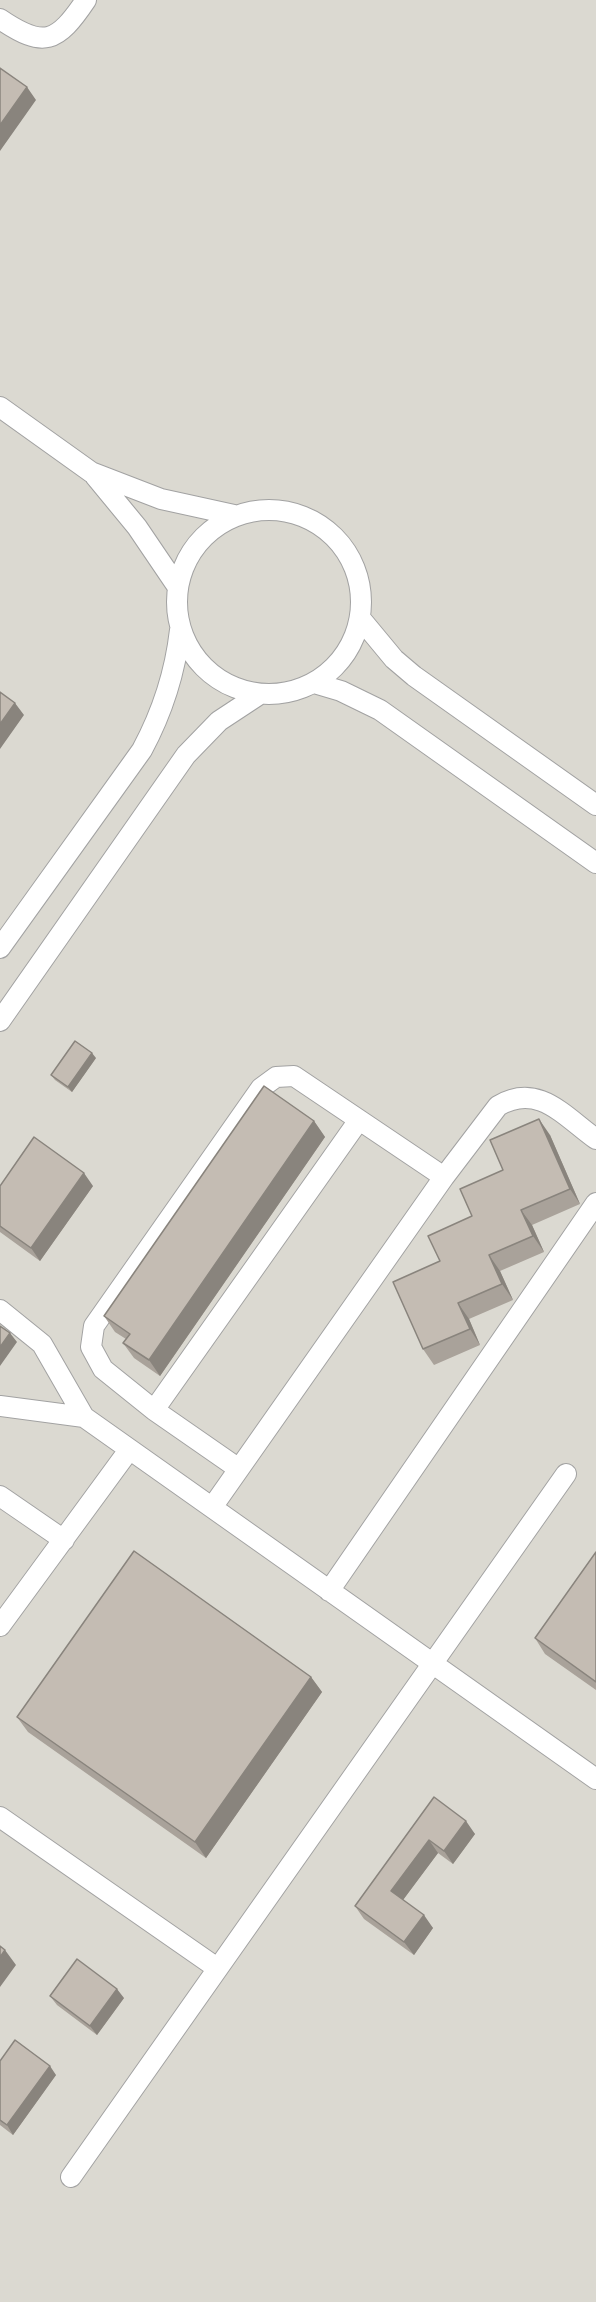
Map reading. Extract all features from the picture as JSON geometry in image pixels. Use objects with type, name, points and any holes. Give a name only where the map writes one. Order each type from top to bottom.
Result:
[{"type":"lane","points":[[0,19],[25,36],[39,38],[52,36],[72,21],[86,0]]},
{"type":"lane","points":[[0,407],[92,472],[161,499],[234,515]]},
{"type":"lane","points":[[92,472],[137,527],[177,586]]},
{"type":"lane","points":[[272,509],[310,519],[327,530],[341,544],[355,570],[361,598],[360,618],[354,638],[344,656],[314,683],[297,690],[260,694],[242,691],[210,673],[187,645],[176,607],[177,586],[182,568],[197,544],[218,524],[234,515],[272,509]]},
{"type":"lane","points":[[360,618],[394,659],[414,676],[596,805]]},
{"type":"lane","points":[[0,948],[147,740],[169,691],[177,659],[180,627]]},
{"type":"lane","points":[[314,683],[341,692],[380,710],[596,863]]},
{"type":"lane","points":[[0,1021],[186,755],[219,721],[260,694]]},
{"type":"lane","points":[[239,1469],[154,1410],[103,1369],[91,1347],[94,1326],[261,1088],[276,1077],[294,1076],[444,1177]]},
{"type":"lane","points":[[213,1506],[489,1115],[510,1098],[537,1097],[596,1139]]},
{"type":"lane","points":[[154,1410],[359,1120]]},
{"type":"lane","points":[[329,1591],[596,1203]]},
{"type":"lane","points":[[0,1310],[42,1344],[84,1417],[213,1506],[433,1666],[596,1779]]},
{"type":"lane","points":[[0,1406],[84,1417]]},
{"type":"lane","points":[[0,1626],[129,1450]]},
{"type":"lane","points":[[71,2177],[566,1474]]},
{"type":"lane","points":[[0,1496],[64,1540]]},
{"type":"lane","points":[[0,1817],[217,1968]]},
{"type":"shaded area","points":[[0,0],[596,0],[596,2302],[0,2302]]},
{"type":"building","points":[[0,68],[27,87],[0,125]]},
{"type":"building","points":[[0,692],[15,703],[0,724]]},
{"type":"building","points":[[75,1041],[92,1053],[68,1087],[51,1075]]},
{"type":"building","points":[[264,1086],[314,1121],[149,1360],[123,1343],[130,1334],[104,1316]]},
{"type":"building","points":[[539,1119],[570,1189],[521,1210],[533,1236],[489,1255],[502,1284],[458,1303],[470,1329],[423,1349],[393,1282],[440,1261],[428,1236],[472,1216],[460,1189],[503,1170],[490,1140]]},
{"type":"building","points":[[34,1137],[84,1173],[31,1248],[0,1226],[0,1186]]},
{"type":"building","points":[[0,1326],[10,1333],[0,1347]]},
{"type":"building","points":[[134,1551],[311,1677],[195,1842],[17,1717]]},
{"type":"building","points":[[596,1552],[596,1682],[535,1638]]},
{"type":"building","points":[[434,1797],[466,1821],[444,1851],[429,1840],[391,1891],[424,1915],[404,1942],[355,1906]]},
{"type":"building","points":[[0,1946],[5,1950],[0,1957]]},
{"type":"building","points":[[77,1959],[117,1989],[90,2026],[50,1996]]},
{"type":"building","points":[[15,2040],[50,2066],[7,2125],[0,2120],[0,2061]]}]
